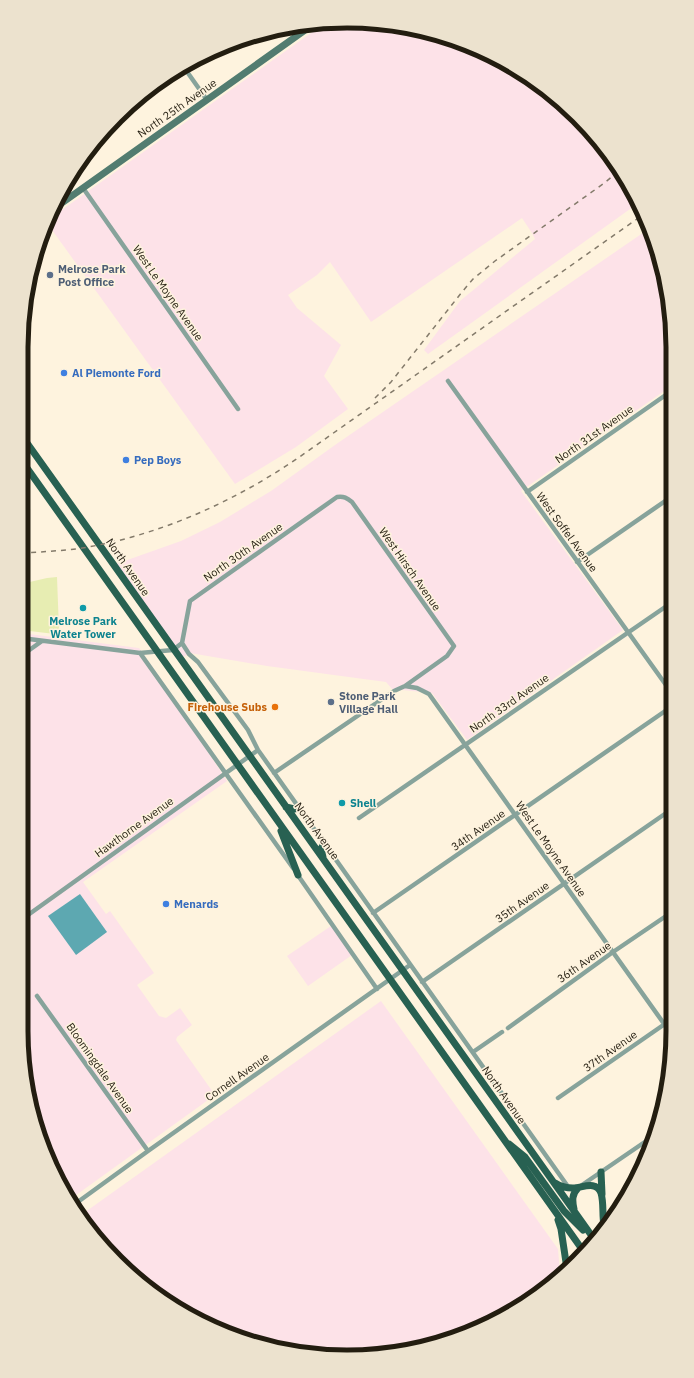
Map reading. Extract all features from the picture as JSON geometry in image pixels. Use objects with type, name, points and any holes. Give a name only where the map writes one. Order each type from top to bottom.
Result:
[{"type":"main road","name":"North 25th Avenue","points":[[66,197],[82,188],[305,31]]},
{"type":"main road","name":"North Avenue","points":[[28,445],[591,1235]]},
{"type":"main road","points":[[28,469],[581,1248]]},
{"type":"main road","points":[[286,807],[299,808]]},
{"type":"main road","points":[[272,813],[283,835],[298,875]]},
{"type":"main road","points":[[325,861],[321,849],[326,842]]},
{"type":"main road","points":[[505,1141],[517,1149],[525,1157],[564,1211],[591,1236]]},
{"type":"main road","points":[[601,1172],[604,1220]]},
{"type":"main road","points":[[552,1180],[558,1185],[571,1191],[589,1185],[594,1186],[601,1192],[602,1199]]},
{"type":"main road","points":[[571,1191],[576,1214]]},
{"type":"main road","points":[[555,1212],[561,1229],[566,1263]]},
{"type":"street","points":[[187,72],[207,100]]},
{"type":"street","name":"West Le Moyne Avenue","points":[[82,188],[238,409]]},
{"type":"street","name":"West Soffel Avenue","points":[[448,381],[666,685]]},
{"type":"street","name":"North 31st Avenue","points":[[527,492],[666,395]]},
{"type":"street","name":"North 30th Avenue","points":[[182,644],[190,602],[337,497],[343,496],[352,502]]},
{"type":"street","points":[[577,562],[666,500]]},
{"type":"street","name":"West Hirsch Avenue","points":[[352,502],[454,646],[447,656],[405,686]]},
{"type":"street","name":"North 33rd Avenue","points":[[359,818],[666,606]]},
{"type":"street","points":[[28,639],[140,653],[173,650],[182,644]]},
{"type":"street","points":[[28,651],[42,641]]},
{"type":"street","name":"North Avenue","points":[[182,644],[189,654],[198,662],[248,730],[258,750],[274,773],[326,842],[373,913],[571,1191]]},
{"type":"street","points":[[140,653],[377,989]]},
{"type":"street","points":[[274,773],[394,691],[405,686]]},
{"type":"street","name":"West Le Moyne Avenue","points":[[405,686],[418,688],[430,694],[666,1027]]},
{"type":"street","name":"34th Avenue","points":[[373,913],[666,710]]},
{"type":"street","name":"Hawthorne Avenue","points":[[28,915],[258,750]]},
{"type":"street","name":"35th Avenue","points":[[422,982],[666,814]]},
{"type":"street","name":"36th Avenue","points":[[508,1028],[613,952],[666,916]]},
{"type":"street","name":"Cornell Avenue","points":[[78,1202],[410,965]]},
{"type":"street","name":"Bloomingdale Avenue","points":[[37,996],[148,1151]]},
{"type":"street","name":"37th Avenue","points":[[558,1098],[664,1024]]},
{"type":"street","points":[[473,1052],[502,1032]]},
{"type":"street","points":[[578,1188],[646,1141]]},
{"type":"shaded area","points":[[347,28],[409,34],[450,45],[488,61],[524,82],[573,121],[612,170],[633,207],[428,354],[424,350],[460,301],[535,239],[522,218],[371,322],[330,262],[317,275],[288,295],[297,308],[341,345],[324,376],[348,409],[296,447],[235,484],[51,228],[58,213],[315,30]]},
{"type":"shaded area","points":[[645,232],[655,264],[663,305],[666,347],[666,390],[521,491],[623,630],[467,740],[432,693],[392,689],[386,682],[267,666],[190,653],[183,657],[116,564],[181,541],[220,522],[271,491],[335,445]]},
{"type":"shaded area","points":[[28,634],[139,648],[227,781],[83,882],[106,914],[110,911],[154,973],[137,985],[159,1016],[166,1018],[180,1008],[192,1025],[177,1037],[176,1040],[215,1095],[75,1196],[61,1172],[45,1134],[34,1093],[29,1052]]},
{"type":"shaded area","points":[[331,926],[352,955],[308,986],[287,956]]},
{"type":"shaded area","points":[[381,1001],[558,1249],[560,1269],[541,1284],[506,1307],[469,1326],[450,1333],[409,1344],[389,1347],[347,1350],[305,1347],[285,1344],[244,1333],[225,1326],[187,1307],[153,1284],[121,1257],[85,1212]]},
{"type":"green space","points":[[57,577],[59,630],[55,634],[28,631],[28,582]]},
{"type":"water","points":[[80,894],[107,932],[76,955],[48,916]]},
{"type":"railway","points":[[375,398],[391,382],[473,279],[495,261],[615,174]]},
{"type":"railway","points":[[28,553],[76,549],[135,536],[192,516],[247,490],[298,458],[639,218]]},
{"type":"place","name":"Melrose Park Post Office","points":[[50,275]]},
{"type":"place","name":"Al Piemonte Ford","points":[[64,373]]},
{"type":"place","name":"Pep Boys","points":[[126,460]]},
{"type":"place","name":"Melrose Park Water Tower","points":[[83,608]]},
{"type":"place","name":"Stone Park Village Hall","points":[[331,702]]},
{"type":"place","name":"Firehouse Subs","points":[[275,707]]},
{"type":"place","name":"Shell","points":[[342,803]]},
{"type":"place","name":"Menards","points":[[166,904]]}]
